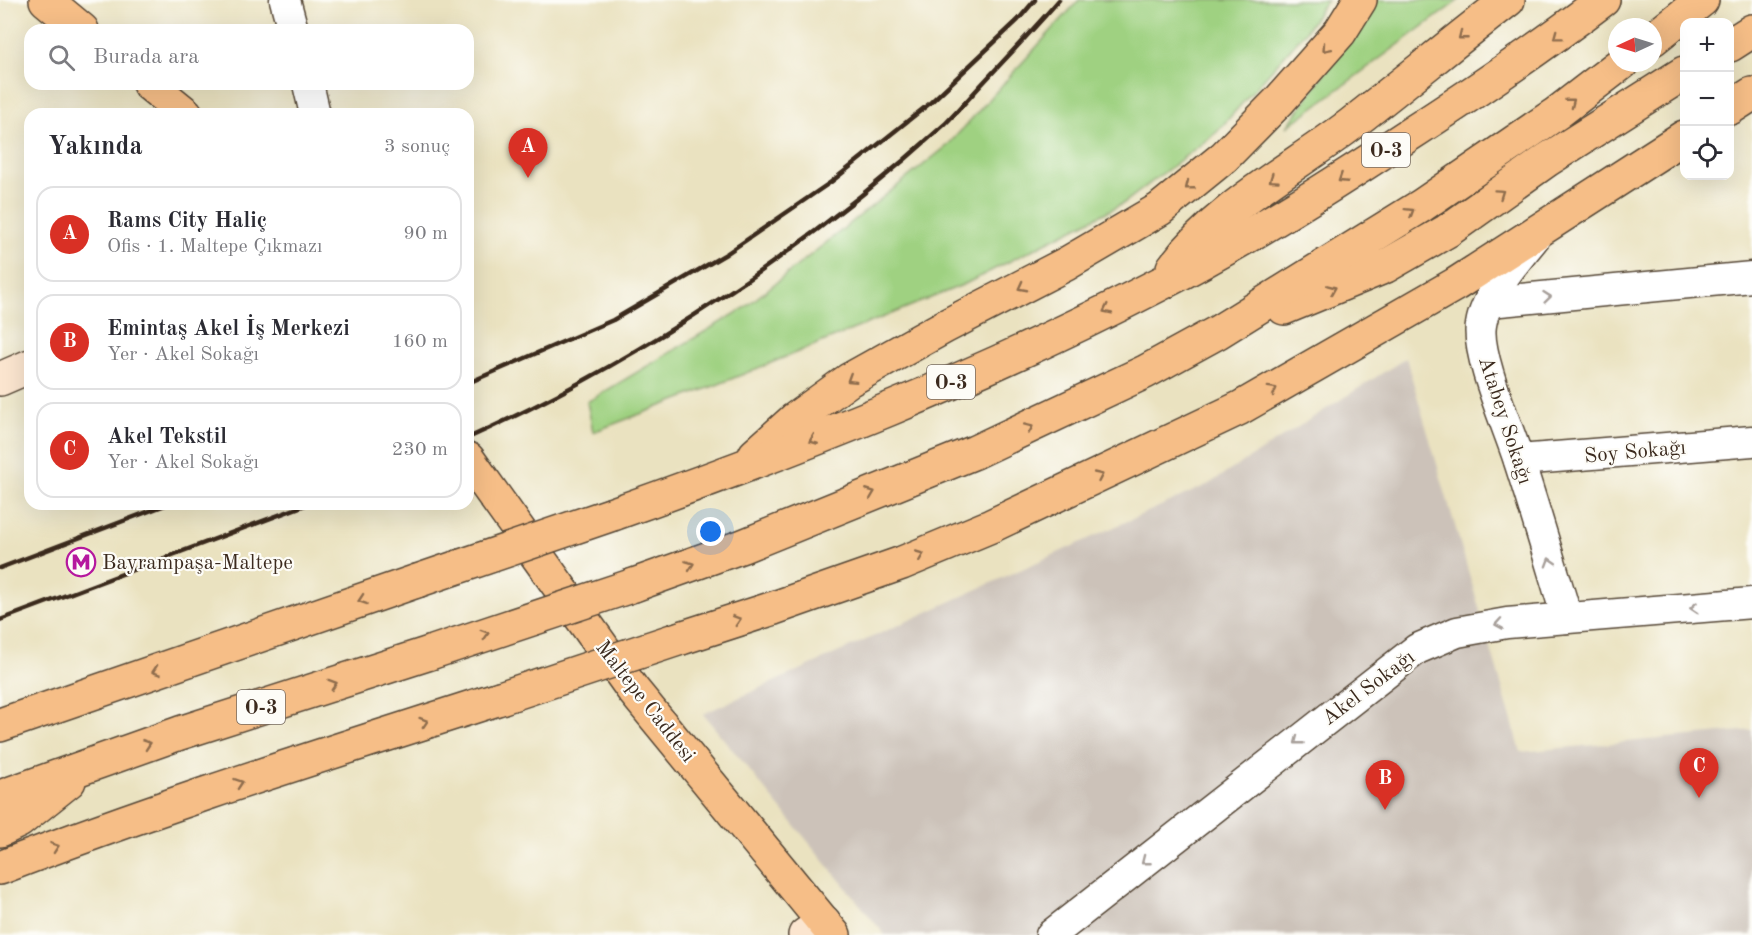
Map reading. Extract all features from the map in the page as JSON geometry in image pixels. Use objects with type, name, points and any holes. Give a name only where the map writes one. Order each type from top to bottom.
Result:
[{"type":"main road","points":[[46,0],[75,24]]},
{"type":"main road","points":[[738,469],[795,419],[849,380],[923,338],[1066,264],[1160,209],[1224,157],[1278,102],[1340,32],[1359,0]]},
{"type":"main road","points":[[1160,285],[1190,245],[1227,211],[1349,125],[1508,0]]},
{"type":"main road","name":"O-3","points":[[0,725],[613,514],[738,469],[898,406],[1160,285],[1325,191],[1550,41],[1603,0]]},
{"type":"main road","points":[[1662,32],[1702,0]]},
{"type":"main road","points":[[1734,42],[1752,31]]},
{"type":"main road","name":"O-3","points":[[0,797],[92,763],[634,585],[743,546],[975,452],[1134,377],[1218,332],[1421,206],[1557,113],[1610,72]]},
{"type":"main road","points":[[1218,332],[1315,296],[1386,266],[1447,231],[1547,160],[1680,76]]},
{"type":"main road","points":[[156,90],[178,108]]},
{"type":"main road","points":[[1734,105],[1752,94]]},
{"type":"main road","points":[[0,868],[251,779],[774,608],[902,563],[991,526],[1240,408],[1334,356],[1456,284],[1680,140]]},
{"type":"main road","points":[[0,379],[24,369]]},
{"type":"main road","name":"Maltepe Caddesi","points":[[474,467],[633,690],[821,931]]},
{"type":"main road","points":[[0,830],[19,821],[92,763]]},
{"type":"street","points":[[285,0],[291,24]]},
{"type":"street","points":[[309,90],[314,108]]},
{"type":"street","points":[[1734,114],[1752,111]]},
{"type":"street","name":"Atabey Sokağı","points":[[1541,230],[1508,272],[1489,302],[1481,326],[1483,355],[1519,460],[1567,618]]},
{"type":"street","points":[[1489,302],[1752,277]]},
{"type":"street","name":"Soy Sokağı","points":[[1519,460],[1752,441]]},
{"type":"street","name":"Akel Sokağı","points":[[1051,935],[1417,649],[1456,632],[1507,623],[1752,603]]},
{"type":"shaded area","points":[[1406,358],[1521,752],[1752,730],[1752,935],[885,935],[703,714],[1209,484]]},
{"type":"green space","points":[[1079,0],[1327,0],[1305,32],[1217,132],[1124,203],[965,284],[719,384],[593,432],[587,402],[743,309],[947,146]]},
{"type":"green space","points":[[1375,0],[1459,0],[1287,127]]},
{"type":"railway","points":[[474,380],[613,320],[726,254],[831,182],[929,104],[1018,20],[1035,0]]},
{"type":"railway","points":[[474,435],[532,408],[657,338],[778,258],[836,215],[945,124],[1059,0]]},
{"type":"railway","points":[[0,568],[152,510]]},
{"type":"railway","points":[[0,620],[292,510]]},
{"type":"place","name":"Rams City Haliç","points":[[528,178]]},
{"type":"place","name":"Bayrampaşa-Maltepe","points":[[81,562]]},
{"type":"place","name":"Akel Tekstil","points":[[1699,798]]},
{"type":"place","name":"Emintaş Akel İş Merkezi","points":[[1385,810]]}]
